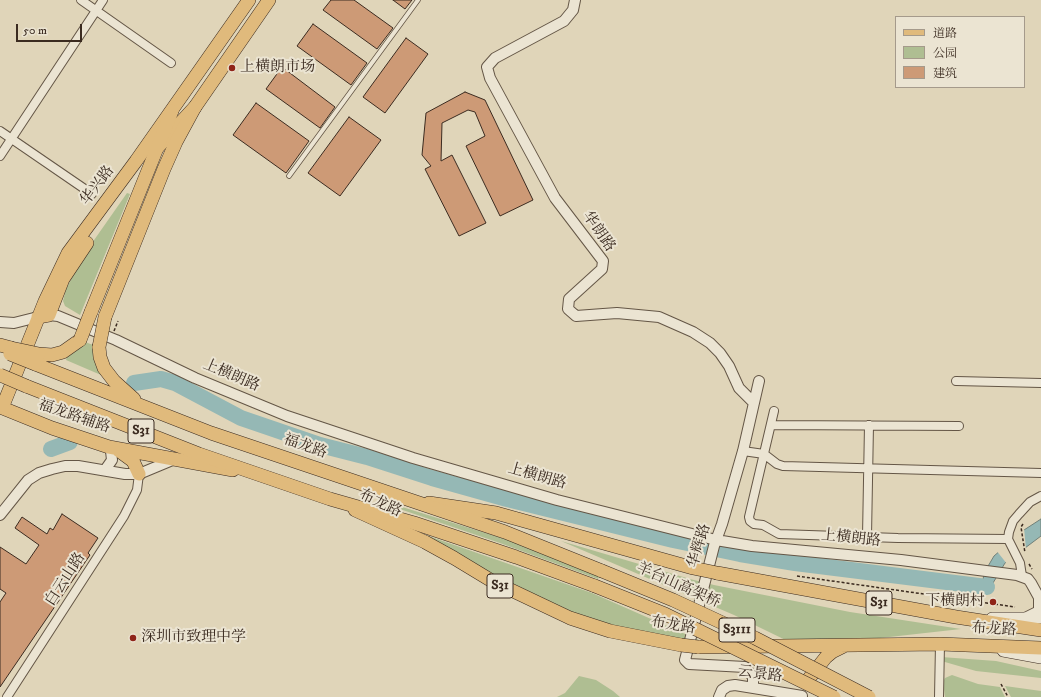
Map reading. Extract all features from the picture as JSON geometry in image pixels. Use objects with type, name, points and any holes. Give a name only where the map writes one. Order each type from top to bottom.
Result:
[{"type":"main road","name":"华兴路","points":[[44,316],[54,278],[68,253],[172,111],[249,0]]},
{"type":"main road","name":"华兴路","points":[[1,407],[44,316],[76,257],[156,150],[195,107],[269,0]]},
{"type":"main road","points":[[138,403],[108,374],[100,357],[99,347],[105,317],[164,169],[176,142],[195,107]]},
{"type":"main road","points":[[37,359],[63,352],[80,340],[172,111]]},
{"type":"main road","name":"福龙路","points":[[5,348],[37,359],[211,433],[505,532],[602,571]]},
{"type":"main road","name":"S31","points":[[0,375],[198,454],[330,499]]},
{"type":"main road","name":"福龙路辅路","points":[[1,407],[52,428],[109,447],[258,474]]},
{"type":"main road","points":[[109,447],[128,456],[133,461],[140,474]]},
{"type":"main road","name":"布龙路","points":[[330,499],[425,542],[492,581],[570,618],[610,631],[698,647],[848,644],[973,644],[1041,648]]},
{"type":"main road","name":"羊台山高架桥","points":[[330,499],[414,523],[595,586],[665,614],[834,697]]},
{"type":"main road","name":"布龙路","points":[[410,500],[496,513],[693,568],[717,573],[956,617],[1041,630]]},
{"type":"main road","name":"羊台山高架桥","points":[[602,571],[673,600],[755,638],[869,697]]},
{"type":"main road","points":[[956,617],[1041,618]]},
{"type":"main road","points":[[807,681],[832,652],[848,644]]},
{"type":"main road","points":[[973,644],[1041,658]]},
{"type":"main road","points":[[788,646],[798,655],[805,670],[807,681]]},
{"type":"street","points":[[81,0],[171,64]]},
{"type":"street","points":[[0,156],[102,0]]},
{"type":"street","name":"华朗路","points":[[575,0],[573,10],[564,21],[494,58],[487,67],[490,78],[555,198],[603,261],[602,269],[569,298],[567,303],[568,309],[576,316],[617,313],[659,317],[688,329],[710,343],[720,353],[729,366],[739,388],[754,403]]},
{"type":"street","points":[[0,131],[92,194]]},
{"type":"street","points":[[0,322],[14,323],[44,316]]},
{"type":"street","name":"上横朗路","points":[[44,316],[58,316],[116,340],[195,378],[287,416],[413,458],[714,546],[752,546],[901,560],[1022,576]]},
{"type":"street","name":"华辉路","points":[[753,687],[753,677],[745,667],[689,664],[685,660],[714,546],[722,524],[743,451],[759,381]]},
{"type":"street","points":[[956,381],[1041,384]]},
{"type":"street","points":[[774,411],[749,517],[750,521],[754,524],[763,525],[779,534],[1008,539],[1022,556],[1022,576],[1031,584],[1040,600],[1039,611],[1025,618]]},
{"type":"street","points":[[771,425],[959,426]]},
{"type":"street","points":[[867,536],[869,425]]},
{"type":"street","points":[[104,470],[112,460],[109,447]]},
{"type":"street","points":[[743,451],[764,454],[776,464],[783,466],[1041,473]]},
{"type":"street","points":[[0,515],[19,490],[39,473],[65,466],[125,474],[140,474],[166,461],[180,459]]},
{"type":"street","name":"白云山路","points":[[7,697],[124,516],[137,490],[140,474]]},
{"type":"street","points":[[1008,539],[1013,521],[1030,502],[1041,496]]},
{"type":"street","points":[[939,697],[940,644]]},
{"type":"street","points":[[802,697],[803,688],[807,681]]},
{"type":"street","name":"云景路","points":[[719,697],[722,690],[728,686],[753,687],[802,697]]},
{"type":"lane","points":[[289,176],[418,0]]},
{"type":"path","points":[[1021,527],[1022,556]]},
{"type":"path","points":[[794,575],[1020,608]]},
{"type":"path","points":[[1001,684],[1008,697]]},
{"type":"green space","points":[[127,193],[130,194],[80,315],[65,306],[63,301],[66,289],[85,253]]},
{"type":"green space","points":[[85,342],[96,346],[101,375],[66,360],[67,356]]},
{"type":"green space","points":[[383,501],[524,545],[601,574],[598,579],[500,543],[382,503]]},
{"type":"green space","points":[[394,524],[592,593],[701,641],[612,626],[564,610]]},
{"type":"green space","points":[[561,541],[714,585],[850,612],[961,629],[800,647],[734,615]]},
{"type":"green space","points":[[941,657],[996,661],[1041,671],[1041,678],[976,671],[938,660]]},
{"type":"green space","points":[[952,675],[978,684],[1000,687],[1005,697],[945,697],[943,682],[945,678]]},
{"type":"green space","points":[[579,676],[596,680],[620,697],[557,697],[565,693]]},
{"type":"green space","points":[[1005,686],[1041,691],[1041,697],[1011,697]]},
{"type":"water","points":[[1041,519],[1041,536],[1005,563],[993,583],[991,593],[981,595],[984,573],[994,556],[1024,530]]},
{"type":"pier","points":[[1024,528],[1026,549],[1007,564],[996,550]]},
{"type":"building","points":[[331,0],[354,0],[393,28],[377,49],[323,10]]},
{"type":"building","points":[[393,0],[412,0],[405,9]]},
{"type":"building","points":[[313,24],[367,63],[351,85],[297,46]]},
{"type":"building","points":[[406,38],[428,54],[385,113],[363,97]]},
{"type":"building","points":[[282,67],[335,107],[320,128],[266,89]]},
{"type":"building","points":[[465,92],[485,100],[533,200],[500,216],[466,146],[485,136],[475,112],[468,110],[442,123],[441,161],[452,155],[486,223],[459,236],[425,169],[431,166],[422,155],[426,113]]},
{"type":"building","points":[[256,103],[309,141],[286,173],[233,135]]},
{"type":"building","points":[[349,117],[381,140],[340,196],[308,173]]},
{"type":"building","points":[[62,514],[98,538],[88,553],[90,555],[0,687],[0,602],[6,593],[0,589],[0,547],[26,564],[39,545],[15,528],[22,517],[47,534],[50,528],[53,530]]},
{"type":"waterway","points":[[134,383],[161,379],[175,383],[241,418],[320,445],[367,457],[432,478],[507,499],[673,540],[740,554],[795,563],[987,587]]},
{"type":"waterway","points":[[51,449],[70,442]]},
{"type":"place","name":"上横朗市场","points":[[232,68]]},
{"type":"place","name":"下横朗村","points":[[993,602]]},
{"type":"place","name":"深圳市致理中学","points":[[133,638]]}]
